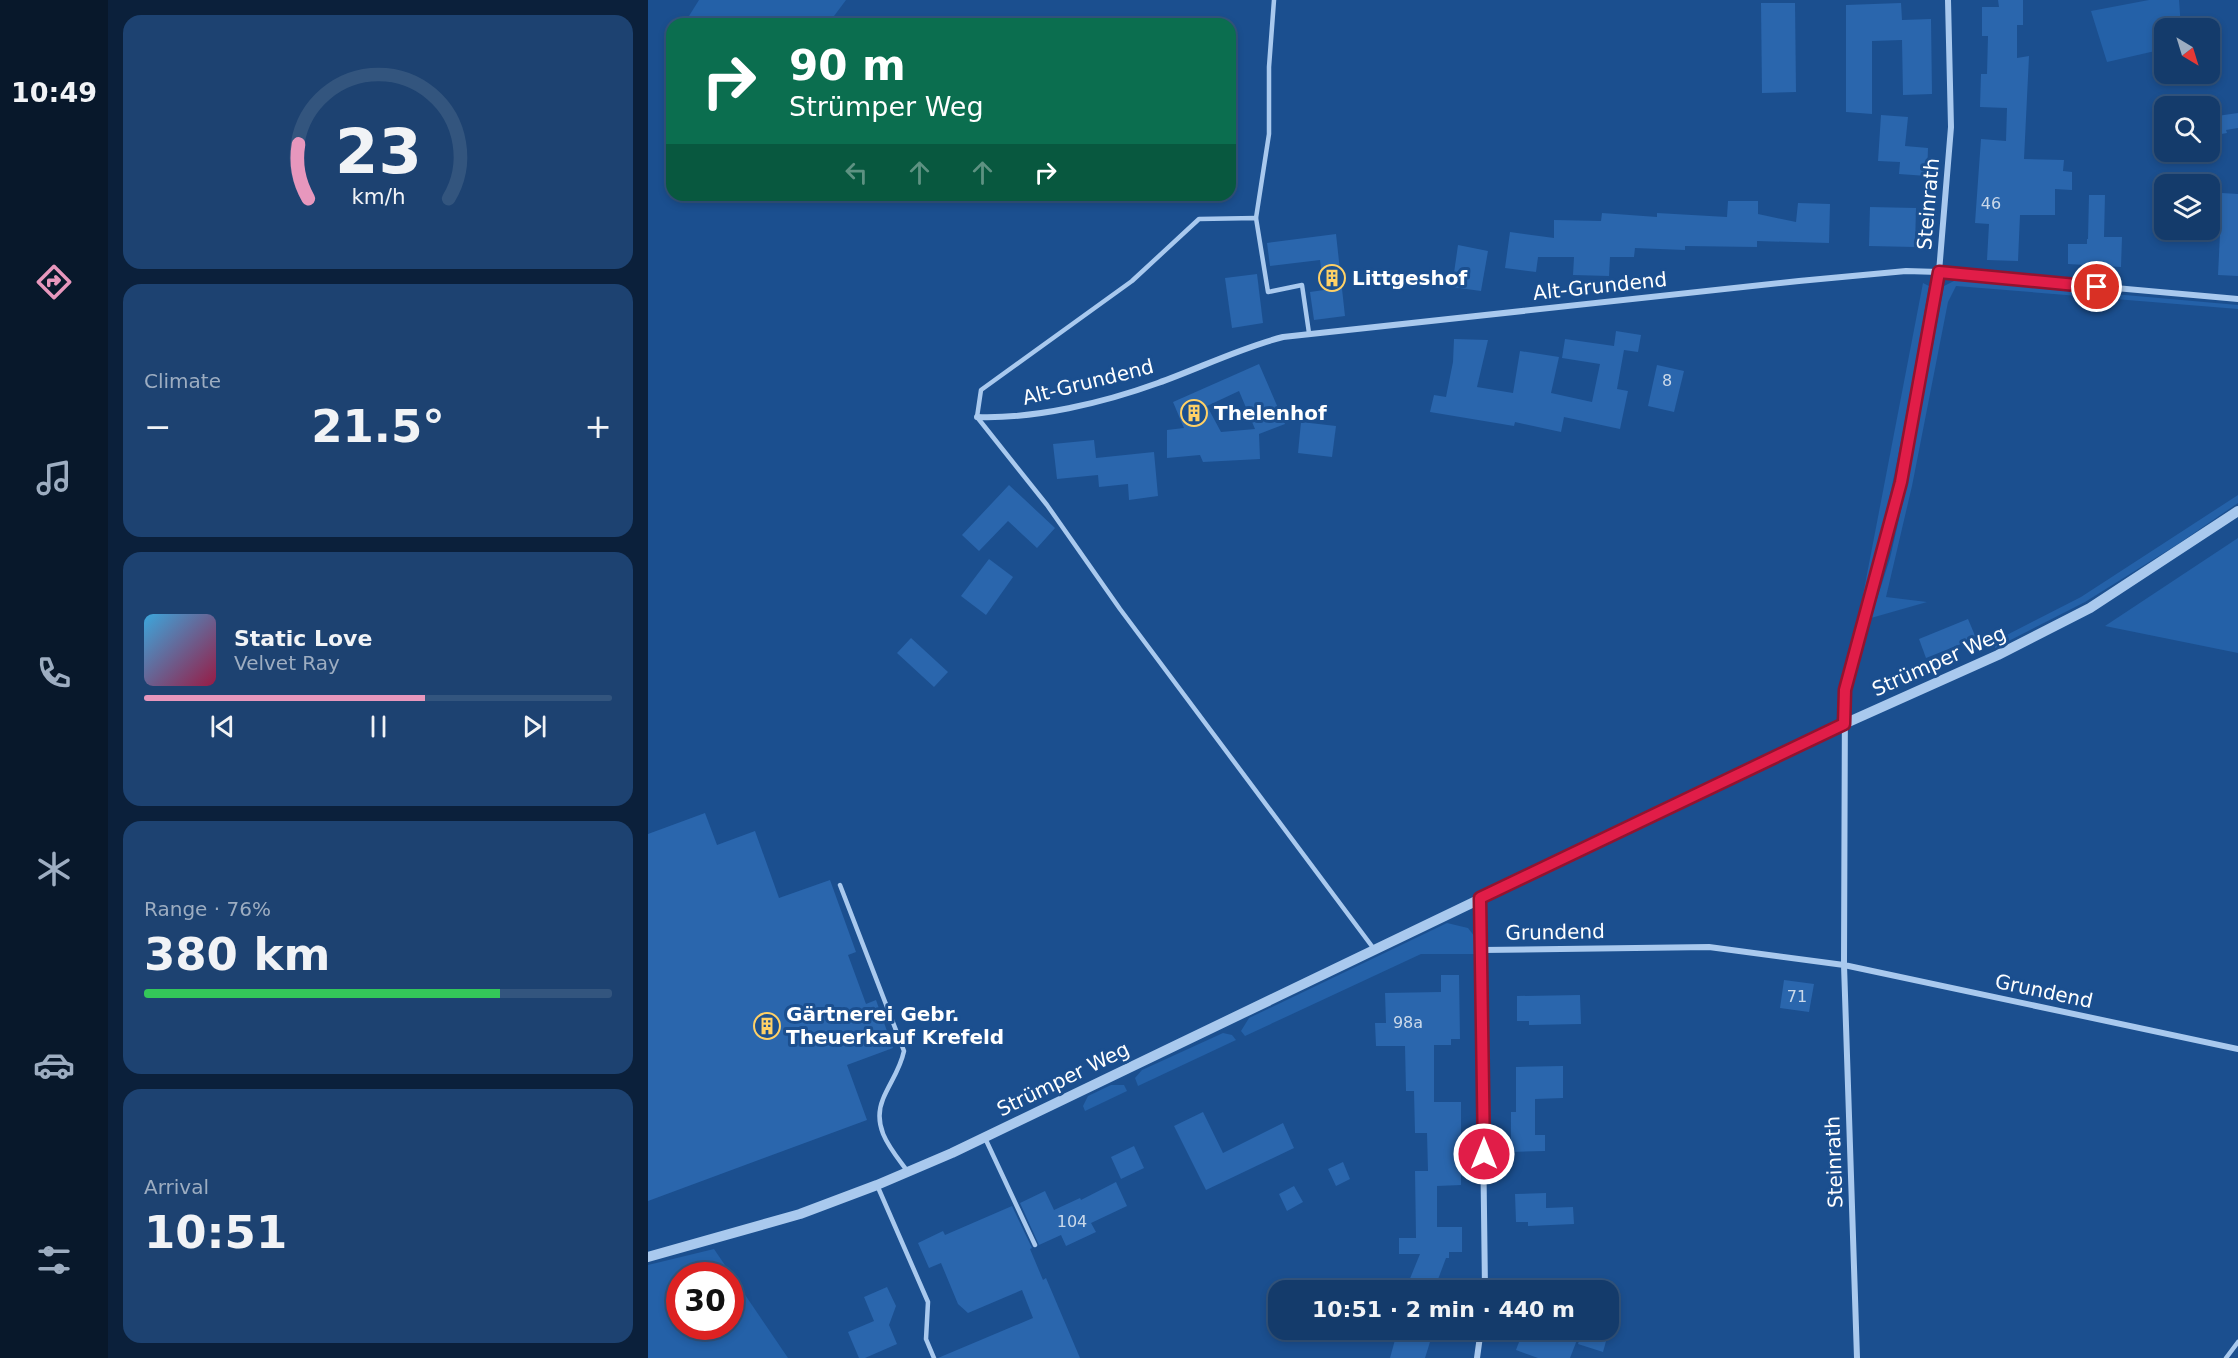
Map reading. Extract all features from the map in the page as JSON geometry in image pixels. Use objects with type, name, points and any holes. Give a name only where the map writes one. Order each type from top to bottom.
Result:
[{"type":"street","name":"Steinrath","points":[[1844,724],[1845,690],[1901,482],[1939,272],[1951,127],[1948,0]]},
{"type":"street","name":"Alt-Grundend","points":[[977,417],[1013,417],[1115,397],[1263,342],[1309,333],[1906,271],[2238,299]]},
{"type":"street","name":"Strümper Weg","points":[[648,1257],[800,1214],[877,1185],[985,1137],[1844,724],[1998,655],[2090,608],[2238,511]]},
{"type":"street","points":[[1844,724],[1844,965]]},
{"type":"street","points":[[1480,898],[1485,1280]]},
{"type":"street","name":"Grundend","points":[[1482,950],[1709,947],[1844,965],[2238,1049]]},
{"type":"street","name":"Steinrath","points":[[1844,965],[1857,1358]]},
{"type":"street","points":[[1477,1358],[1479,1340]]},
{"type":"lane","points":[[1274,0],[1269,67],[1269,134],[1256,218],[1268,292],[1302,285],[1309,333]]},
{"type":"lane","points":[[1256,218],[1199,219],[1132,281],[981,390],[977,417],[1047,505],[1120,609],[1374,949]]},
{"type":"lane","points":[[840,885],[904,1051],[901,1067],[882,1101],[879,1129],[908,1172]]},
{"type":"lane","points":[[985,1137],[1035,1245]]},
{"type":"lane","points":[[877,1185],[928,1302],[926,1339],[934,1358]]},
{"type":"lane","points":[[2226,1358],[2238,1342]]},
{"type":"shaded area","points":[[699,0],[846,0],[832,18],[688,18]]},
{"type":"shaded area","points":[[2149,0],[2179,0],[2180,18],[2154,18],[2154,51],[2107,62],[2091,11]]},
{"type":"shaded area","points":[[1956,280],[2238,305],[2238,309],[1956,286],[1948,302],[1912,486],[1886,597],[1927,602],[1871,618],[1890,558],[1907,484],[1944,286]]},
{"type":"shaded area","points":[[1923,283],[1929,286],[1906,413],[1890,496],[1858,621]]},
{"type":"shaded area","points":[[2238,495],[2238,503],[2178,544],[2085,602],[1995,648],[1993,642],[2081,597]]},
{"type":"shaded area","points":[[2238,538],[2238,653],[2105,626]]},
{"type":"shaded area","points":[[1447,923],[1468,928],[1475,937],[1476,954],[1421,954],[1245,1036],[1241,1031],[1249,1018]]},
{"type":"shaded area","points":[[1223,1033],[1232,1035],[1236,1040],[1138,1086],[1135,1078],[1142,1070]]},
{"type":"shaded area","points":[[1111,1085],[1124,1085],[1127,1091],[1085,1111],[1083,1106],[1088,1096]]},
{"type":"shaded area","points":[[714,1249],[723,1262],[666,1262],[666,1340],[744,1340],[744,1293],[788,1358],[648,1358],[648,1265]]},
{"type":"building","points":[[1998,0],[2023,0],[2023,25],[2017,25],[2017,58],[2029,56],[2024,159],[2064,160],[2063,171],[2072,172],[2072,190],[2055,189],[2055,215],[2020,215],[2018,261],[1987,260],[1989,224],[1975,223],[1981,139],[2006,141],[2007,108],[1980,107],[1981,74],[1987,74],[1988,36],[1982,36],[1982,7],[1999,7]]},
{"type":"building","points":[[1761,3],[1795,3],[1796,92],[1762,93]]},
{"type":"building","points":[[1901,3],[1902,20],[1931,19],[1932,94],[1903,95],[1902,40],[1872,41],[1872,114],[1846,112],[1846,5]]},
{"type":"building","points":[[2238,113],[2238,128],[2226,130],[2227,133],[2220,134],[2220,116]]},
{"type":"building","points":[[1881,115],[1908,117],[1905,146],[1928,148],[1927,176],[1899,174],[1900,162],[1878,161]]},
{"type":"building","points":[[2222,193],[2238,194],[2238,276],[2218,275]]},
{"type":"building","points":[[2089,195],[2105,195],[2104,237],[2122,237],[2121,267],[2068,264],[2068,244],[2087,244]]},
{"type":"building","points":[[1728,201],[1758,201],[1758,214],[1796,222],[1798,203],[1830,204],[1829,243],[1757,241],[1757,247],[1685,246],[1685,250],[1635,248],[1634,257],[1610,257],[1609,276],[1573,275],[1574,257],[1538,257],[1536,272],[1505,268],[1510,232],[1554,238],[1554,220],[1601,221],[1602,213],[1657,217],[1657,213],[1727,217]]},
{"type":"building","points":[[1870,207],[1916,208],[1915,247],[1869,246]]},
{"type":"building","name":"Littgeshof","points":[[1336,234],[1345,316],[1314,320],[1310,292],[1324,290],[1320,260],[1270,266],[1267,243]]},
{"type":"building","points":[[1458,245],[1488,251],[1481,291],[1452,287]]},
{"type":"building","points":[[1257,274],[1263,323],[1232,328],[1225,278]]},
{"type":"building","points":[[1616,331],[1641,335],[1638,352],[1624,350],[1617,389],[1628,391],[1620,429],[1564,417],[1561,432],[1515,422],[1514,426],[1430,412],[1434,395],[1446,397],[1453,362],[1454,339],[1488,340],[1477,387],[1513,393],[1520,351],[1559,357],[1551,393],[1592,402],[1600,364],[1562,358],[1565,339],[1614,346]]},
{"type":"building","name":"Thelenhof","points":[[1259,364],[1285,424],[1259,434],[1260,459],[1203,462],[1200,455],[1167,458],[1167,430],[1184,428],[1173,402]],"holes":[[[1239,391],[1255,429],[1221,432],[1207,406]]]},
{"type":"building","points":[[1657,365],[1684,371],[1674,412],[1648,406]]},
{"type":"building","points":[[1301,422],[1336,426],[1332,457],[1298,453]]},
{"type":"building","points":[[1094,440],[1096,458],[1154,452],[1158,496],[1129,500],[1128,484],[1099,487],[1098,475],[1057,479],[1053,444]]},
{"type":"building","points":[[1009,485],[1055,528],[1037,548],[1008,521],[979,551],[962,535]]},
{"type":"building","points":[[989,559],[1013,577],[986,615],[961,596]]},
{"type":"building","points":[[1968,619],[1976,638],[1926,658],[1919,639]]},
{"type":"building","points":[[911,638],[948,672],[934,687],[897,653]]},
{"type":"building","name":"Gärtnerei Gebr. Theuerkauf Krefeld","points":[[705,813],[717,845],[755,831],[779,898],[830,880],[856,952],[848,955],[866,1004],[876,1000],[893,1048],[847,1065],[867,1120],[648,1201],[648,834]]},
{"type":"building","points":[[1441,975],[1459,975],[1460,1039],[1451,1039],[1451,1045],[1434,1045],[1434,1102],[1461,1102],[1461,1185],[1437,1186],[1437,1227],[1462,1227],[1462,1252],[1449,1252],[1449,1258],[1446,1258],[1438,1280],[1409,1280],[1420,1254],[1399,1254],[1399,1238],[1416,1238],[1415,1171],[1428,1171],[1427,1133],[1415,1133],[1414,1091],[1406,1091],[1405,1046],[1376,1046],[1375,1023],[1386,1023],[1385,993],[1441,992]]},
{"type":"building","points":[[1784,980],[1814,984],[1809,1012],[1780,1008]]},
{"type":"building","points":[[1580,995],[1581,1024],[1529,1025],[1529,1021],[1517,1021],[1517,996]]},
{"type":"building","points":[[1563,1066],[1563,1098],[1535,1099],[1535,1135],[1545,1135],[1545,1151],[1511,1152],[1511,1112],[1516,1112],[1516,1067]]},
{"type":"building","points":[[1203,1112],[1223,1153],[1283,1123],[1294,1148],[1206,1190],[1174,1126]]},
{"type":"building","points":[[1134,1146],[1144,1168],[1121,1179],[1111,1157]]},
{"type":"building","points":[[1343,1162],[1350,1179],[1336,1186],[1328,1169]]},
{"type":"building","points":[[1116,1182],[1127,1206],[1091,1223],[1096,1232],[1066,1246],[1061,1235],[1039,1245],[1020,1203],[1045,1191],[1054,1210],[1080,1198],[1081,1200]]},
{"type":"building","points":[[1294,1186],[1303,1202],[1287,1211],[1279,1194]]},
{"type":"building","points":[[1546,1193],[1546,1208],[1573,1207],[1574,1224],[1528,1226],[1528,1222],[1516,1222],[1515,1194]]},
{"type":"building","points":[[1012,1206],[1032,1248],[1030,1249],[1043,1280],[1046,1278],[1080,1358],[938,1358],[1033,1318],[1022,1290],[968,1313],[958,1304],[941,1263],[929,1268],[918,1243],[943,1231],[945,1235]]},
{"type":"building","points":[[887,1287],[896,1306],[889,1325],[897,1344],[865,1358],[859,1358],[848,1332],[874,1321],[864,1297]]},
{"type":"building","points":[[1395,1340],[1431,1340],[1425,1358],[1390,1358]]},
{"type":"building","points":[[1520,1340],[1577,1340],[1570,1358],[1538,1358],[1516,1350]]},
{"type":"building","points":[[1579,1340],[1606,1340],[1603,1352],[1578,1344]]},
{"type":"place","name":"Littgeshof","points":[[1332,278]]},
{"type":"place","name":"Thelenhof","points":[[1194,413]]},
{"type":"place","name":"Gärtnerei Gebr. Theuerkauf Krefeld","points":[[767,1026]]},
{"type":"route","points":[[1484,1154],[1480,898],[1844,724],[1845,690],[1901,482],[1939,272],[2097,287]]}]
